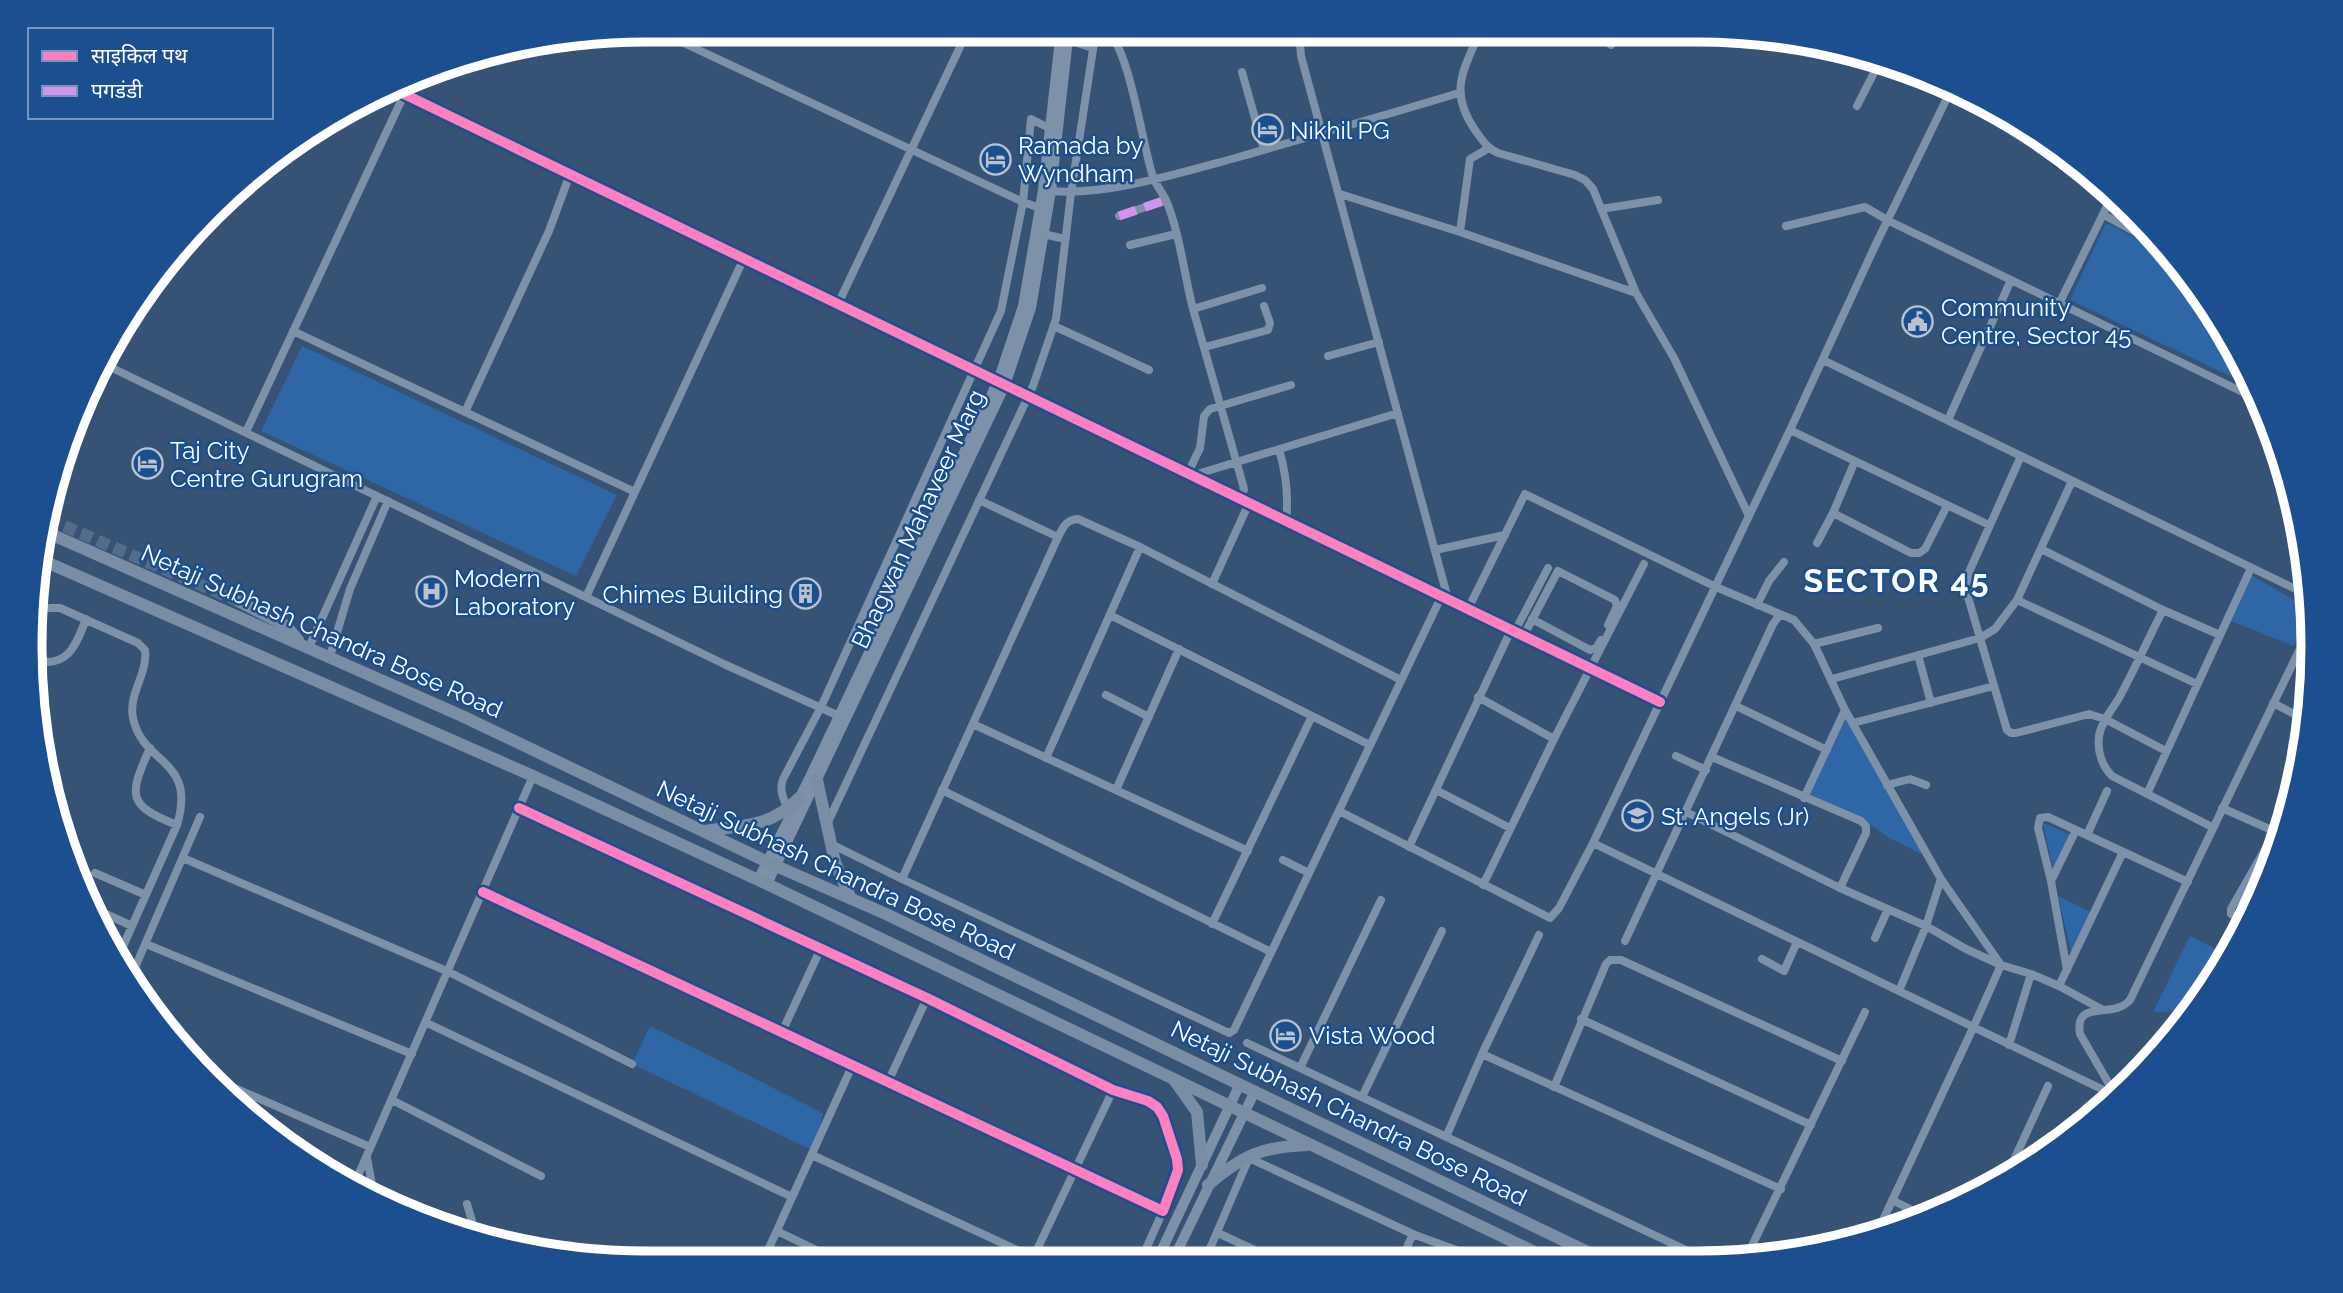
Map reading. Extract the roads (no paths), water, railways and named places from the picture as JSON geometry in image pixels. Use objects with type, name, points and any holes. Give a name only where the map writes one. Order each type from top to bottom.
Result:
[{"type":"main road","name":"Netaji Subhash Chandra Bose Road","points":[[53,535],[462,716],[1255,1091],[1585,1251]]},
{"type":"main road","name":"Netaji Subhash Chandra Bose Road","points":[[48,563],[666,837],[1532,1251]]},
{"type":"main road","points":[[240,602],[285,625],[305,645]]},
{"type":"main road","points":[[817,780],[839,875],[851,899]]},
{"type":"main road","points":[[704,832],[767,822],[799,799]]},
{"type":"main road","points":[[666,837],[676,818]]},
{"type":"main road","points":[[1173,1079],[1197,1112],[1202,1165]]},
{"type":"main road","points":[[1208,1185],[1232,1164],[1250,1154],[1287,1146],[1311,1145]]},
{"type":"street","points":[[683,42],[1040,208]]},
{"type":"street","points":[[838,304],[962,42]]},
{"type":"street","name":"Bhagwan Mahaveer Marg","points":[[772,864],[799,799],[1001,383],[1023,306],[1040,208],[1063,42]]},
{"type":"street","name":"Bhagwan Mahaveer Marg","points":[[763,882],[817,780],[1001,383],[1031,308],[1051,191],[1063,42]]},
{"type":"street","points":[[1081,42],[1093,48]]},
{"type":"street","points":[[827,824],[1028,396],[1054,326],[1094,42]]},
{"type":"street","points":[[1116,42],[1154,180],[1166,200],[1176,234],[1193,309],[1243,485],[1244,490],[1239,498]]},
{"type":"street","points":[[831,844],[1225,1032],[1234,1030],[1401,680],[1445,597],[1435,550],[1301,57],[1300,42]]},
{"type":"street","points":[[1476,42],[1462,75],[1459,93],[1467,118],[1489,149],[1585,180],[1593,189],[1636,293],[1674,358],[1749,516]]},
{"type":"street","points":[[1857,106],[1874,69]]},
{"type":"street","points":[[1242,72],[1264,150]]},
{"type":"street","points":[[1051,191],[1071,192],[1154,180],[1323,134],[1459,93]]},
{"type":"street","points":[[246,432],[404,94],[1660,702]]},
{"type":"street","points":[[1339,811],[1550,918],[1559,908],[1716,587],[1948,97]]},
{"type":"street","points":[[788,809],[781,787],[821,707],[1001,312],[1023,202],[1031,119],[1049,128]]},
{"type":"street","points":[[1460,232],[1470,159],[1489,149]]},
{"type":"street","points":[[465,412],[549,232],[570,174]]},
{"type":"street","points":[[1340,194],[1636,293]]},
{"type":"street","points":[[1119,216],[1166,200]]},
{"type":"street","points":[[1601,209],[1658,200]]},
{"type":"street","points":[[2059,304],[2108,205]]},
{"type":"street","points":[[1786,226],[1865,206],[1888,221],[2245,393]]},
{"type":"street","points":[[2104,215],[2137,233]]},
{"type":"street","points":[[1043,234],[1065,239]]},
{"type":"street","points":[[1130,245],[1176,234]]},
{"type":"street","points":[[586,597],[744,258]]},
{"type":"street","points":[[1948,421],[2011,280]]},
{"type":"street","points":[[1193,309],[1262,288]]},
{"type":"street","points":[[1205,347],[1268,330],[1270,324],[1264,306]]},
{"type":"street","points":[[1054,326],[1149,370]]},
{"type":"street","points":[[293,331],[635,492]]},
{"type":"street","points":[[1328,356],[1379,342]]},
{"type":"street","points":[[1823,360],[2298,591]]},
{"type":"street","points":[[110,367],[839,716]]},
{"type":"street","points":[[1191,474],[1200,448],[1204,416],[1210,409],[1291,385]]},
{"type":"street","points":[[1191,474],[1398,413]]},
{"type":"street","points":[[1790,429],[1989,525]]},
{"type":"street","points":[[1279,449],[1289,500],[1286,521]]},
{"type":"street","points":[[2021,456],[1969,572],[1967,584],[1972,614],[2007,730],[2011,733],[2089,714],[2105,719],[2166,751]]},
{"type":"street","points":[[1816,543],[1833,513],[1855,461]]},
{"type":"street","points":[[1832,679],[1980,638],[1995,629],[2017,600],[2072,481]]},
{"type":"street","points":[[1468,609],[1525,494],[1716,587],[1779,616],[1794,620],[1814,644],[1845,710],[1941,879],[2001,965]]},
{"type":"street","points":[[305,645],[377,496]]},
{"type":"street","points":[[979,500],[1058,537]]},
{"type":"street","points":[[330,656],[351,589],[388,501]]},
{"type":"street","points":[[1212,584],[1249,503]]},
{"type":"street","points":[[1833,513],[1911,553],[1919,553],[1925,549],[1947,506]]},
{"type":"street","points":[[902,880],[1058,537],[1065,523],[1071,519],[1078,519],[1140,547],[1401,680]]},
{"type":"street","points":[[1435,550],[1505,535]]},
{"type":"street","points":[[1046,758],[1140,547]]},
{"type":"street","points":[[2041,548],[2163,610],[2220,635]]},
{"type":"street","points":[[1757,605],[1769,580],[1784,562]]},
{"type":"street","points":[[1483,885],[1644,564]]},
{"type":"street","points":[[1409,847],[1478,697],[1548,568]]},
{"type":"street","points":[[2147,794],[2250,568]]},
{"type":"street","points":[[1524,635],[1532,619],[1558,570],[1613,598],[1616,603],[1598,646],[1593,649],[1532,619]]},
{"type":"street","points":[[2017,600],[2197,684]]},
{"type":"street","points":[[43,609],[60,608],[138,643],[145,650],[146,662],[133,700],[132,715],[136,728],[150,748],[169,766],[181,787],[183,806],[177,825],[122,948]]},
{"type":"street","points":[[2163,610],[2105,719],[2099,734],[2099,746],[2106,770],[2112,776],[2212,827]]},
{"type":"street","points":[[1110,615],[1370,745]]},
{"type":"street","points":[[1625,941],[1779,616]]},
{"type":"street","points":[[42,662],[58,660],[68,654],[78,640],[86,619]]},
{"type":"street","points":[[1814,644],[1878,628]]},
{"type":"street","points":[[2111,1087],[2080,1034],[2078,1024],[2083,1015],[2103,1010],[2114,1011],[2124,1007],[2130,1000],[2301,646]]},
{"type":"street","points":[[1116,790],[1179,649]]},
{"type":"street","points":[[1918,655],[1931,703]]},
{"type":"street","points":[[1853,723],[1994,686]]},
{"type":"street","points":[[1106,695],[1149,717]]},
{"type":"street","points":[[1478,697],[1554,739]]},
{"type":"street","points":[[2273,703],[2297,715]]},
{"type":"street","points":[[1736,706],[1827,750]]},
{"type":"street","points":[[1804,797],[1845,710]]},
{"type":"street","points":[[1213,924],[1312,716]]},
{"type":"street","points":[[973,724],[1248,851]]},
{"type":"street","points":[[150,748],[136,780],[138,802],[153,816],[177,825]]},
{"type":"street","points":[[1676,756],[1706,770]]},
{"type":"street","points":[[1712,757],[1861,821],[1866,826],[1866,833],[1840,888]]},
{"type":"street","points":[[358,1177],[533,776]]},
{"type":"street","points":[[1887,785],[1910,779],[1926,785]]},
{"type":"street","points":[[942,790],[1271,952]]},
{"type":"street","points":[[1436,790],[1510,828]]},
{"type":"street","points":[[2087,835],[2107,791]]},
{"type":"street","points":[[519,808],[927,998],[1113,1090],[1148,1101],[1157,1107],[1163,1116],[1178,1170],[1164,1212],[1145,1251]]},
{"type":"street","points":[[2222,808],[2272,831]]},
{"type":"street","points":[[1686,812],[1840,888],[1926,926],[1966,949],[2059,986],[2103,1010]]},
{"type":"street","points":[[135,968],[200,817]]},
{"type":"street","points":[[2067,971],[2038,821],[2040,818],[2048,817],[2188,882]]},
{"type":"street","points":[[2051,881],[2076,830]]},
{"type":"street","points":[[1593,843],[2106,1091]]},
{"type":"street","points":[[2059,986],[2123,852]]},
{"type":"street","points":[[183,858],[449,972],[632,1064]]},
{"type":"street","points":[[1283,860],[1309,873]]},
{"type":"street","points":[[2237,917],[2231,914],[2231,909],[2261,862]]},
{"type":"street","points":[[95,873],[146,895]]},
{"type":"street","points":[[1899,992],[1926,926],[1941,879]]},
{"type":"street","points":[[483,892],[1164,1212]]},
{"type":"street","points":[[1300,1068],[1381,900]]},
{"type":"street","points":[[1875,938],[1888,909]]},
{"type":"street","points":[[103,913],[132,926]]},
{"type":"street","points":[[1362,1097],[1442,931]]},
{"type":"street","points":[[1446,1137],[1539,935]]},
{"type":"street","points":[[1762,959],[1784,971],[1797,942]]},
{"type":"street","points":[[146,944],[412,1054]]},
{"type":"street","points":[[782,1032],[821,948]]},
{"type":"street","points":[[1554,1087],[1581,1019],[1610,960],[1621,960],[1842,1061]]},
{"type":"street","points":[[1882,1222],[2001,965]]},
{"type":"street","points":[[2009,1045],[2031,974]]},
{"type":"street","points":[[888,1082],[927,998]]},
{"type":"street","points":[[1751,1248],[1865,1012]]},
{"type":"street","points":[[1581,1019],[1811,1125]]},
{"type":"street","points":[[427,1023],[792,1198]]},
{"type":"street","points":[[1247,1043],[1688,1251]]},
{"type":"street","points":[[1482,1054],[1781,1189]]},
{"type":"street","points":[[768,1251],[852,1066]]},
{"type":"street","points":[[1161,1251],[1240,1084]]},
{"type":"street","points":[[2014,1160],[2048,1086]]},
{"type":"street","points":[[233,1087],[370,1147]]},
{"type":"street","points":[[1040,1251],[1113,1090]]},
{"type":"street","points":[[1178,1251],[1255,1091]]},
{"type":"street","points":[[392,1100],[541,1177]]},
{"type":"street","points":[[812,1155],[1019,1251]]},
{"type":"street","points":[[367,1158],[372,1185]]},
{"type":"street","points":[[1209,1251],[1249,1158],[1455,1251]]},
{"type":"street","points":[[1892,1200],[1913,1211]]},
{"type":"street","points":[[467,1204],[473,1225]]},
{"type":"street","points":[[777,1231],[818,1251]]},
{"type":"street","points":[[1218,1233],[1257,1251]]},
{"type":"street","points":[[1405,1251],[1415,1235]]},
{"type":"tunnel","points":[[56,522],[240,602]]},
{"type":"place","name":"Nikhil PG","points":[[1267,130]]},
{"type":"place","name":"Ramada by Wyndham","points":[[995,159]]},
{"type":"place","name":"Community Centre, Sector 45","points":[[1918,321]]},
{"type":"place","name":"Taj City Centre Gurugram","points":[[147,464]]},
{"type":"place","name":"Modern Laboratory","points":[[431,592]]},
{"type":"place","name":"Chimes Building","points":[[806,594]]},
{"type":"place","name":"St. Angels (Jr)","points":[[1638,816]]},
{"type":"place","name":"Vista Wood","points":[[1286,1035]]},
{"type":"district","name":"SECTOR 45","points":[[1897,580]]}]
